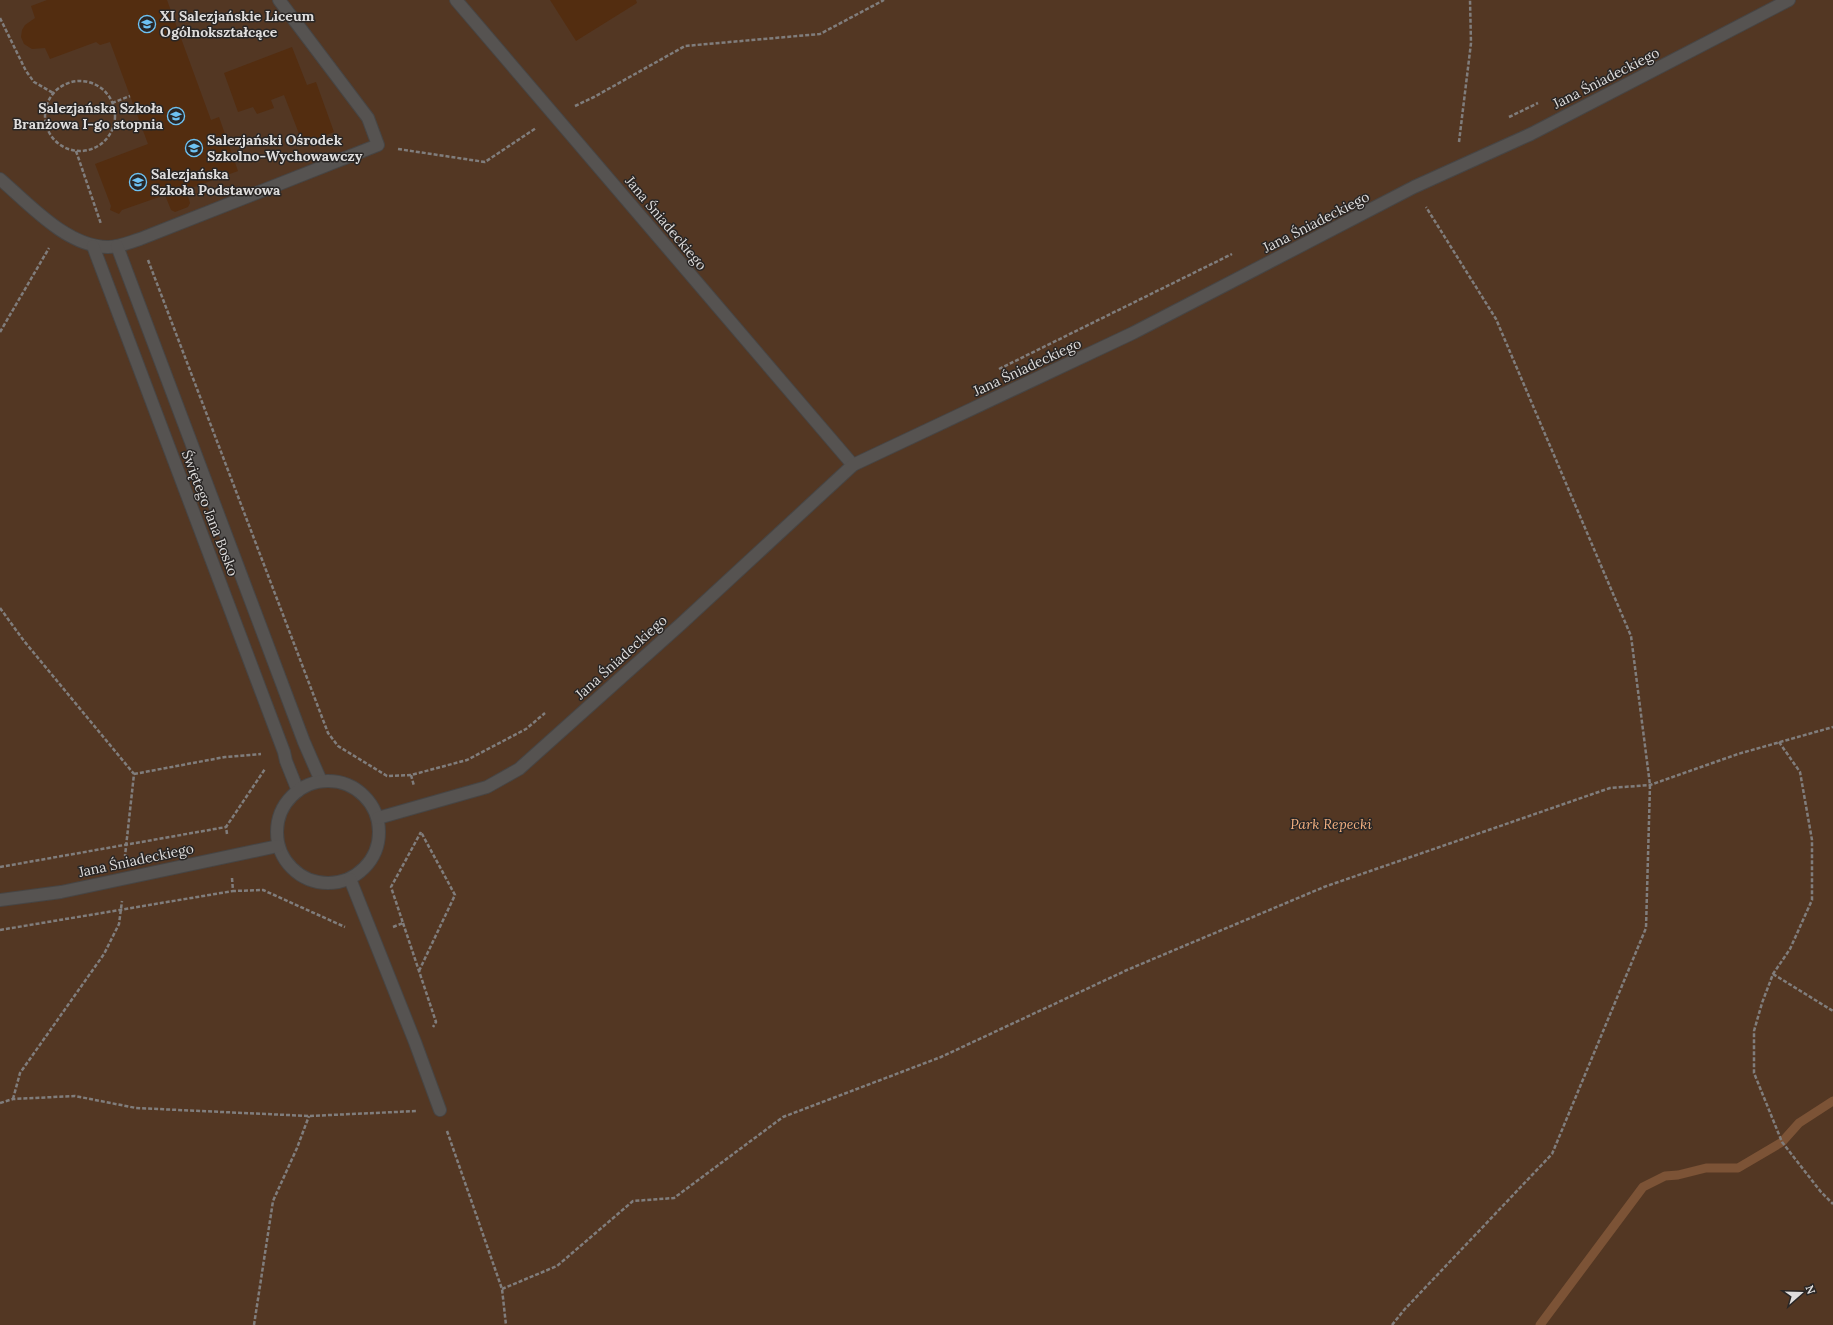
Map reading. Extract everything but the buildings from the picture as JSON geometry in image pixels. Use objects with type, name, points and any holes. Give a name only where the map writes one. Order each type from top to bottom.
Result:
[{"type":"lane","points":[[0,179],[59,230],[93,246],[113,247],[140,239],[378,146],[368,118],[279,0]]},
{"type":"lane","name":"Jana Śniadeckiego","points":[[456,0],[853,465]]},
{"type":"lane","name":"Jana Śniadeckiego","points":[[378,818],[487,787],[519,769],[681,624],[853,465],[1133,333],[1414,187],[1531,134],[1789,0]]},
{"type":"lane","name":"Świętego Jana Bosko","points":[[93,246],[279,752],[286,761],[298,791]]},
{"type":"lane","name":"Świętego Jana Bosko","points":[[113,247],[304,742],[321,781]]},
{"type":"lane","points":[[321,781],[336,781],[349,786],[362,794],[372,805],[378,818],[380,833],[378,847],[372,860],[362,871],[350,879],[336,884],[321,883],[306,879],[294,871],[284,860],[278,846],[276,830],[279,815],[287,801],[305,786],[321,781]]},
{"type":"lane","name":"Jana Śniadeckiego","points":[[0,900],[61,892],[278,846]]},
{"type":"lane","points":[[350,879],[415,1042],[440,1110]]},
{"type":"path","points":[[378,146],[485,162],[555,115],[594,97],[685,46],[820,34],[884,0]]},
{"type":"path","points":[[1459,142],[1471,43],[1470,0]]},
{"type":"path","points":[[0,18],[26,71],[34,82],[53,93]]},
{"type":"path","points":[[69,82],[88,82],[97,85],[104,90],[112,103],[115,117],[110,135],[104,142],[95,148],[86,151],[76,151],[66,148],[57,143],[50,134],[46,124],[45,113],[47,103],[53,93],[69,82]]},
{"type":"path","points":[[112,103],[130,96]]},
{"type":"path","points":[[76,151],[113,247]]},
{"type":"path","points":[[1392,1325],[1410,1304],[1552,1154],[1646,928],[1650,785],[1631,636],[1496,319],[1414,187]]},
{"type":"path","points":[[140,239],[328,733],[338,746],[387,776],[411,775],[467,760],[526,729],[549,709]]},
{"type":"path","points":[[0,332],[50,246]]},
{"type":"path","points":[[0,608],[24,641],[134,774],[125,846],[125,858]]},
{"type":"path","points":[[502,1289],[557,1266],[633,1201],[674,1198],[783,1117],[941,1057],[1127,970],[1324,887],[1610,788],[1650,785],[1738,754],[1833,727]]},
{"type":"path","points":[[304,742],[328,733]]},
{"type":"path","points":[[1779,742],[1800,772],[1812,840],[1812,900],[1790,949],[1773,974],[1754,1031],[1754,1073],[1782,1142],[1821,1192],[1833,1204]]},
{"type":"path","points":[[134,774],[224,757],[279,752]]},
{"type":"path","points":[[233,891],[226,827],[279,752]]},
{"type":"path","points":[[0,867],[226,827]]},
{"type":"path","points":[[415,1042],[428,1038],[436,1022],[419,971],[403,923],[391,887],[421,832],[455,895],[419,971]]},
{"type":"path","points":[[0,930],[233,891],[263,890],[348,928],[389,928],[403,923]]},
{"type":"path","points":[[12,1099],[20,1073],[104,954],[119,924],[122,899]]},
{"type":"path","points":[[1773,974],[1833,1011]]},
{"type":"path","points":[[0,1103],[12,1099],[75,1096],[136,1108],[309,1116],[440,1110],[502,1289],[506,1325]]},
{"type":"path","points":[[254,1325],[273,1201],[298,1148],[309,1116]]},
{"type":"green space","name":"Park Repecki","points":[[0,0],[1833,0],[1833,1325],[0,1325]]},
{"type":"waterway","points":[[1540,1325],[1643,1187],[1665,1176],[1678,1175],[1706,1168],[1738,1168],[1782,1142],[1799,1123],[1833,1101]]},
{"type":"place","name":"XI Salezjańskie Liceum Ogólnokształcące","points":[[147,24]]},
{"type":"place","name":"Salezjańska Szkoła Branżowa I-go stopnia","points":[[176,116]]},
{"type":"place","name":"Salezjański Ośrodek Szkolno-Wychowawczy","points":[[194,148]]},
{"type":"place","name":"Salezjańska Szkoła Podstawowa","points":[[138,182]]}]
